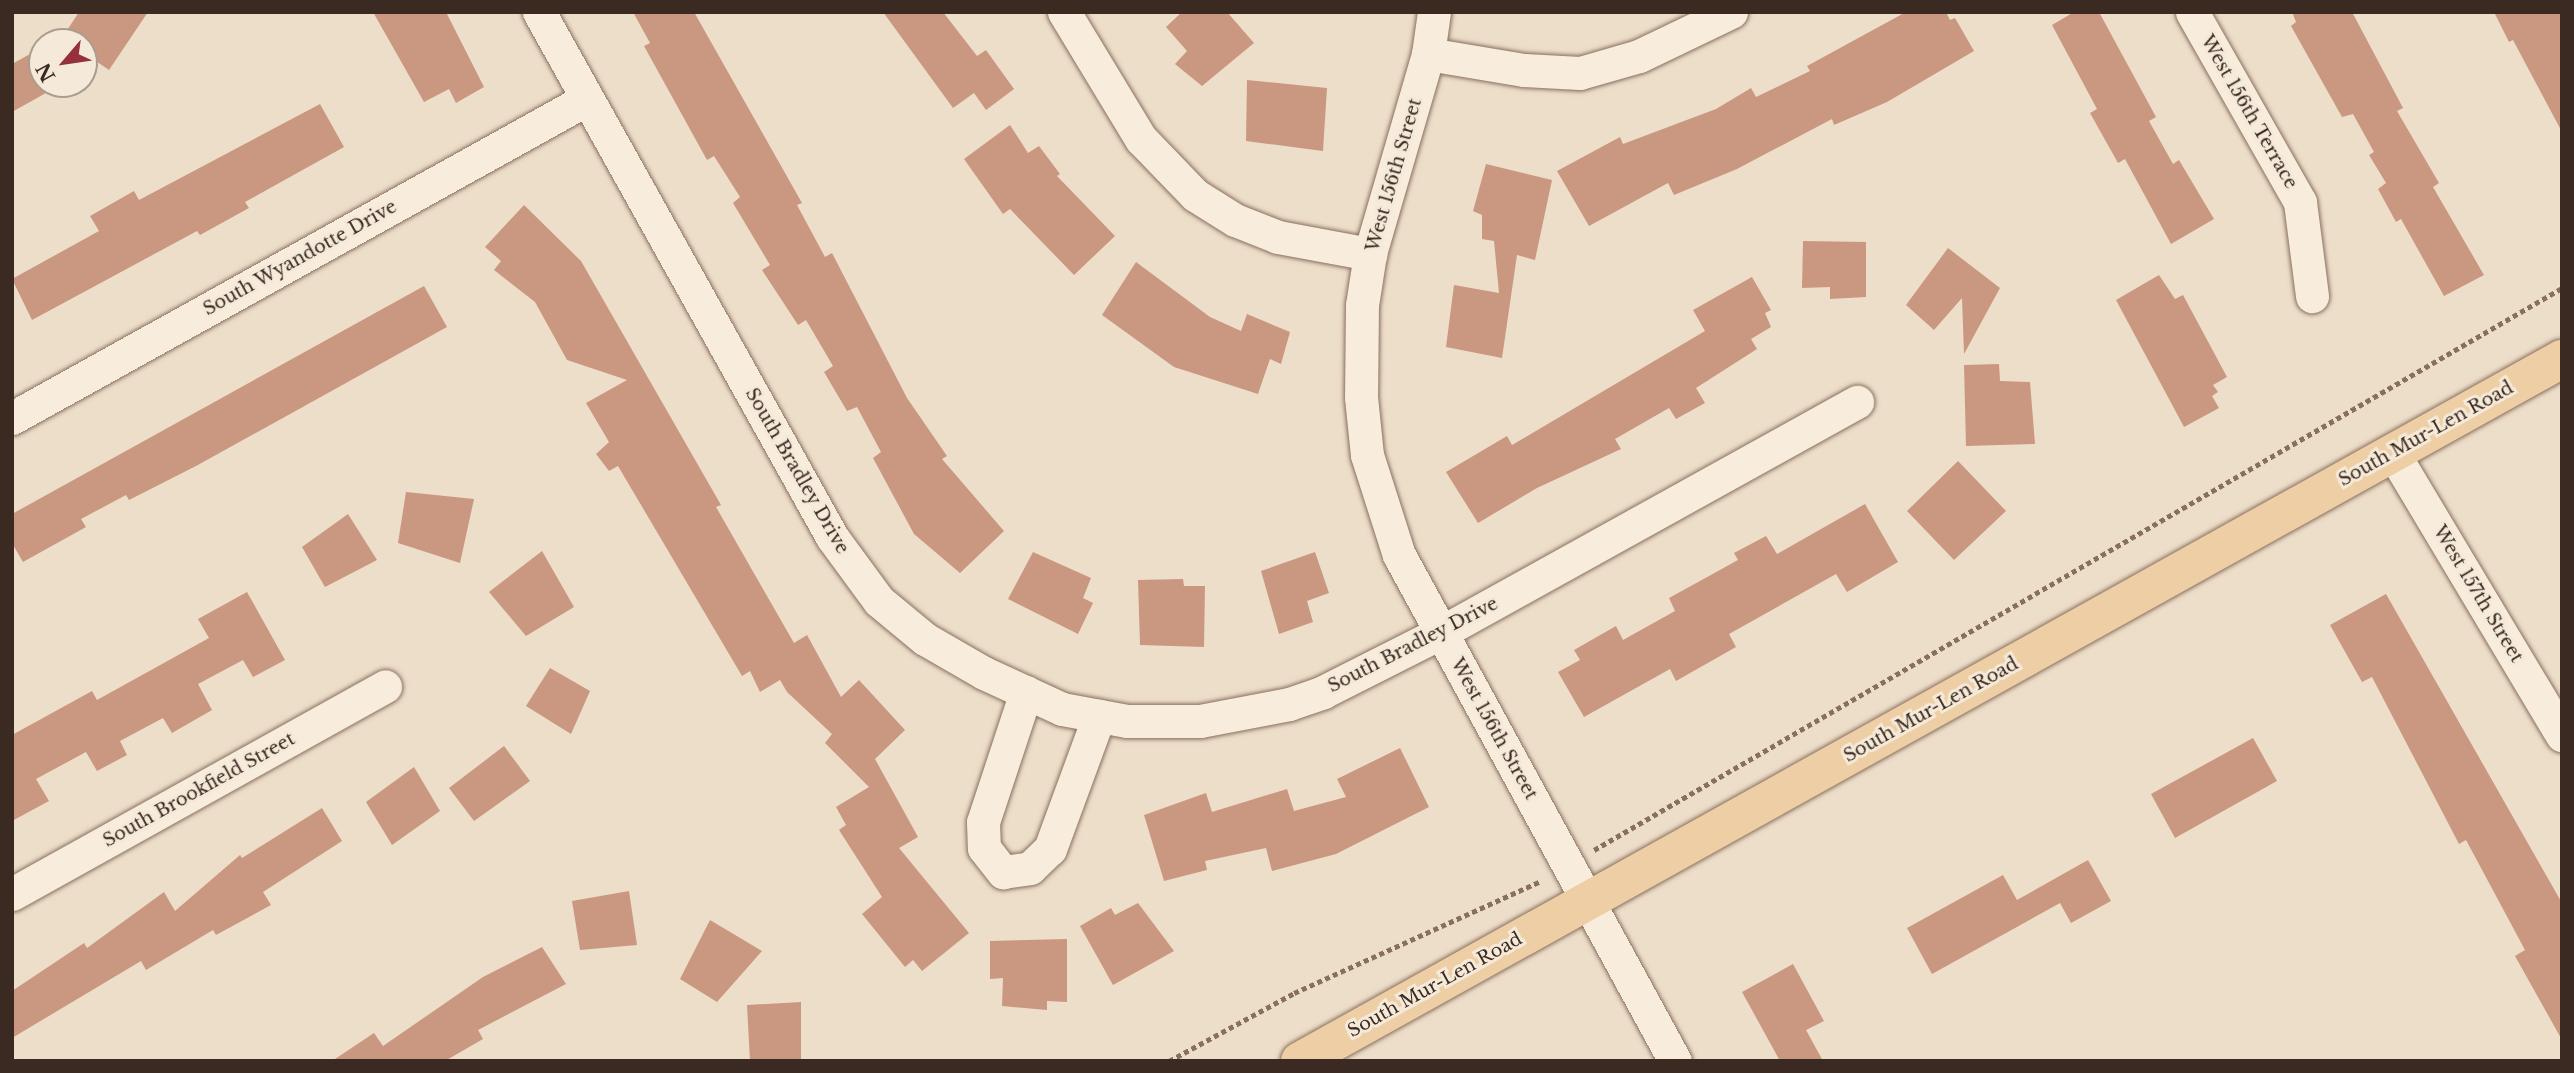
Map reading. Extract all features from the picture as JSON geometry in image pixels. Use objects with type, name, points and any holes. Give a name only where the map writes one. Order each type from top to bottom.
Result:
[{"type":"main road","name":"South Mur-Len Road","points":[[1300,1061],[2562,359]]},
{"type":"street","name":"South Bradley Drive","points":[[539,12],[832,537],[879,601],[925,639],[1062,709],[1126,721],[1200,721],[1290,704],[1358,676],[1440,633],[1857,402]]},
{"type":"street","points":[[1064,12],[1141,139],[1195,195],[1235,220],[1278,236],[1370,254]]},
{"type":"street","name":"West 156th Street","points":[[1434,12],[1428,54],[1370,254],[1362,305],[1361,397],[1367,455],[1399,555],[1590,900],[1675,1061]]},
{"type":"street","points":[[1428,54],[1524,70],[1580,73],[1639,56],[1731,12]]},
{"type":"street","name":"West 156th Terrace","points":[[2192,12],[2300,202],[2312,296]]},
{"type":"street","name":"South Wyandotte Drive","points":[[12,418],[587,99]]},
{"type":"street","name":"West 157th Street","points":[[2393,453],[2562,736]]},
{"type":"street","name":"South Brookfield Street","points":[[12,894],[385,686]]},
{"type":"street","points":[[1026,692],[983,822],[984,848],[1003,872],[1030,868],[1050,849],[1099,716]]},
{"type":"path","points":[[1169,1061],[1294,993],[1515,896],[2562,288]]},
{"type":"path","points":[[1615,837],[1620,845]]},
{"type":"building","points":[[79,12],[148,12],[109,70],[98,63],[98,28],[69,28]]},
{"type":"building","points":[[373,12],[446,12],[484,87],[456,103],[449,89],[424,102]]},
{"type":"building","points":[[633,12],[694,12],[802,203],[797,205],[825,257],[832,253],[907,398],[947,456],[942,459],[1004,531],[960,573],[914,534],[873,458],[881,452],[857,407],[847,411],[824,372],[833,366],[806,320],[798,325],[762,270],[770,265],[733,203],[740,197],[714,156],[707,160],[644,46],[650,43]]},
{"type":"building","points":[[883,12],[943,12],[977,56],[986,50],[1014,89],[986,110],[974,93],[953,108]]},
{"type":"building","points":[[1182,12],[1227,12],[1254,43],[1202,86],[1175,64],[1187,51],[1166,27]]},
{"type":"building","points":[[1906,12],[1946,12],[1950,20],[1955,18],[1974,51],[1887,102],[1834,125],[1832,119],[1737,169],[1674,195],[1668,183],[1589,226],[1557,171],[1620,137],[1623,144],[1716,109],[1751,88],[1756,97],[1810,71],[1807,66]]},
{"type":"building","points":[[2074,12],[2099,12],[2156,117],[2149,121],[2173,164],[2179,160],[2214,219],[2171,244],[2125,159],[2118,163],[2090,113],[2097,109],[2052,25]]},
{"type":"building","points":[[2292,12],[2352,12],[2403,108],[2397,111],[2439,183],[2433,187],[2484,275],[2444,296],[2401,219],[2396,222],[2378,189],[2386,183],[2369,155],[2374,152],[2353,114],[2342,117],[2291,26],[2296,22]]},
{"type":"building","points":[[2494,12],[2562,12],[2562,132],[2513,40],[2509,42]]},
{"type":"building","points":[[28,55],[28,98],[37,98],[12,112],[12,64]]},
{"type":"building","points":[[1247,80],[1327,88],[1323,151],[1246,141]]},
{"type":"building","points":[[320,104],[344,147],[245,202],[249,208],[200,235],[197,231],[32,320],[12,279],[99,231],[90,216],[134,191],[139,200]]},
{"type":"building","points":[[1010,125],[1028,153],[1039,146],[1060,174],[1057,176],[1115,236],[1074,275],[1010,209],[1003,214],[964,159]]},
{"type":"building","points":[[1486,164],[1552,180],[1535,260],[1517,255],[1502,358],[1446,347],[1454,285],[1499,293],[1494,241],[1482,239],[1482,215],[1473,211]]},
{"type":"building","points":[[524,205],[581,261],[721,505],[716,507],[794,643],[807,635],[841,697],[859,680],[905,730],[875,759],[918,837],[899,848],[969,933],[922,971],[913,960],[905,967],[862,914],[882,897],[839,830],[846,825],[836,807],[869,787],[825,743],[832,734],[787,692],[780,680],[760,692],[750,671],[742,676],[618,466],[609,471],[596,454],[609,442],[586,403],[627,380],[567,360],[535,302],[494,270],[501,261],[485,247]]},
{"type":"building","points":[[1803,241],[1866,242],[1866,297],[1830,299],[1830,287],[1802,288]]},
{"type":"building","points":[[1948,248],[2000,288],[1964,354],[1962,298],[1934,330],[1906,305]]},
{"type":"building","points":[[1136,262],[1210,317],[1241,331],[1247,314],[1290,332],[1281,364],[1270,359],[1258,394],[1174,367],[1102,315]]},
{"type":"building","points":[[2159,275],[2175,299],[2183,295],[2227,377],[2213,385],[2218,392],[2212,396],[2219,408],[2184,427],[2116,300]]},
{"type":"building","points":[[1752,277],[1771,310],[1765,313],[1771,327],[1751,339],[1757,349],[1696,388],[1705,403],[1676,419],[1669,408],[1615,439],[1621,449],[1537,488],[1478,523],[1446,472],[1507,436],[1512,445],[1705,331],[1693,310]]},
{"type":"building","points":[[424,286],[447,327],[196,466],[129,500],[126,495],[81,519],[86,527],[23,562],[12,543],[12,514]]},
{"type":"building","points":[[1999,364],[2000,381],[2030,382],[2035,444],[1966,446],[1964,365]]},
{"type":"building","points":[[1958,461],[2006,511],[1954,560],[1907,511]]},
{"type":"building","points":[[406,492],[474,499],[460,563],[398,543]]},
{"type":"building","points":[[1865,504],[1898,562],[1847,592],[1836,574],[1729,634],[1736,647],[1676,681],[1670,669],[1584,717],[1558,672],[1580,660],[1574,650],[1616,626],[1623,640],[1675,611],[1669,598],[1738,560],[1734,553],[1766,536],[1777,554]]},
{"type":"building","points":[[348,514],[377,560],[325,587],[302,547]]},
{"type":"building","points":[[542,551],[574,607],[526,636],[489,592]]},
{"type":"building","points":[[1033,552],[1091,578],[1083,598],[1093,603],[1078,634],[1008,599]]},
{"type":"building","points":[[1315,552],[1329,593],[1307,601],[1313,622],[1279,634],[1261,571]]},
{"type":"building","points":[[1183,579],[1184,586],[1205,586],[1204,647],[1140,645],[1138,580]]},
{"type":"building","points":[[247,592],[285,660],[253,677],[243,660],[198,684],[212,710],[172,733],[163,718],[120,741],[127,755],[97,771],[86,752],[36,779],[49,801],[12,821],[12,735],[92,691],[97,700],[209,638],[198,619]]},
{"type":"building","points":[[2386,594],[2562,903],[2562,1040],[2515,956],[2525,950],[2466,840],[2459,844],[2372,677],[2362,682],[2330,625]]},
{"type":"building","points":[[550,668],[590,691],[571,734],[526,706]]},
{"type":"building","points":[[2253,738],[2277,781],[2175,838],[2151,794]]},
{"type":"building","points":[[504,746],[530,781],[474,821],[449,788]]},
{"type":"building","points":[[1400,748],[1429,807],[1336,854],[1272,871],[1266,848],[1205,861],[1207,870],[1164,881],[1144,815],[1206,793],[1212,812],[1287,789],[1294,811],[1346,797],[1337,779]]},
{"type":"building","points":[[414,767],[440,811],[392,845],[366,802]]},
{"type":"building","points":[[322,808],[342,841],[263,892],[271,905],[216,935],[213,930],[146,970],[141,961],[12,1038],[12,991],[84,943],[87,948],[164,892],[175,911],[240,855],[242,858]]},
{"type":"building","points":[[2088,860],[2111,901],[2071,923],[2060,903],[1932,974],[1907,928],[2003,875],[2017,900]]},
{"type":"building","points":[[629,891],[637,945],[580,950],[572,901]]},
{"type":"building","points":[[1138,903],[1174,951],[1113,985],[1080,926],[1111,908],[1115,915]]},
{"type":"building","points":[[710,920],[762,951],[717,1002],[680,979]]},
{"type":"building","points":[[1067,939],[1067,1002],[1047,1001],[1047,1010],[1002,1006],[1003,978],[990,979],[990,941]]},
{"type":"building","points":[[542,947],[566,984],[478,1030],[483,1039],[445,1061],[332,1061],[374,1033],[383,1046],[483,977]]},
{"type":"building","points":[[1793,964],[1824,1021],[1806,1030],[1823,1061],[1780,1061],[1742,992]]},
{"type":"building","points":[[801,1002],[801,1061],[750,1061],[747,1005]]}]
